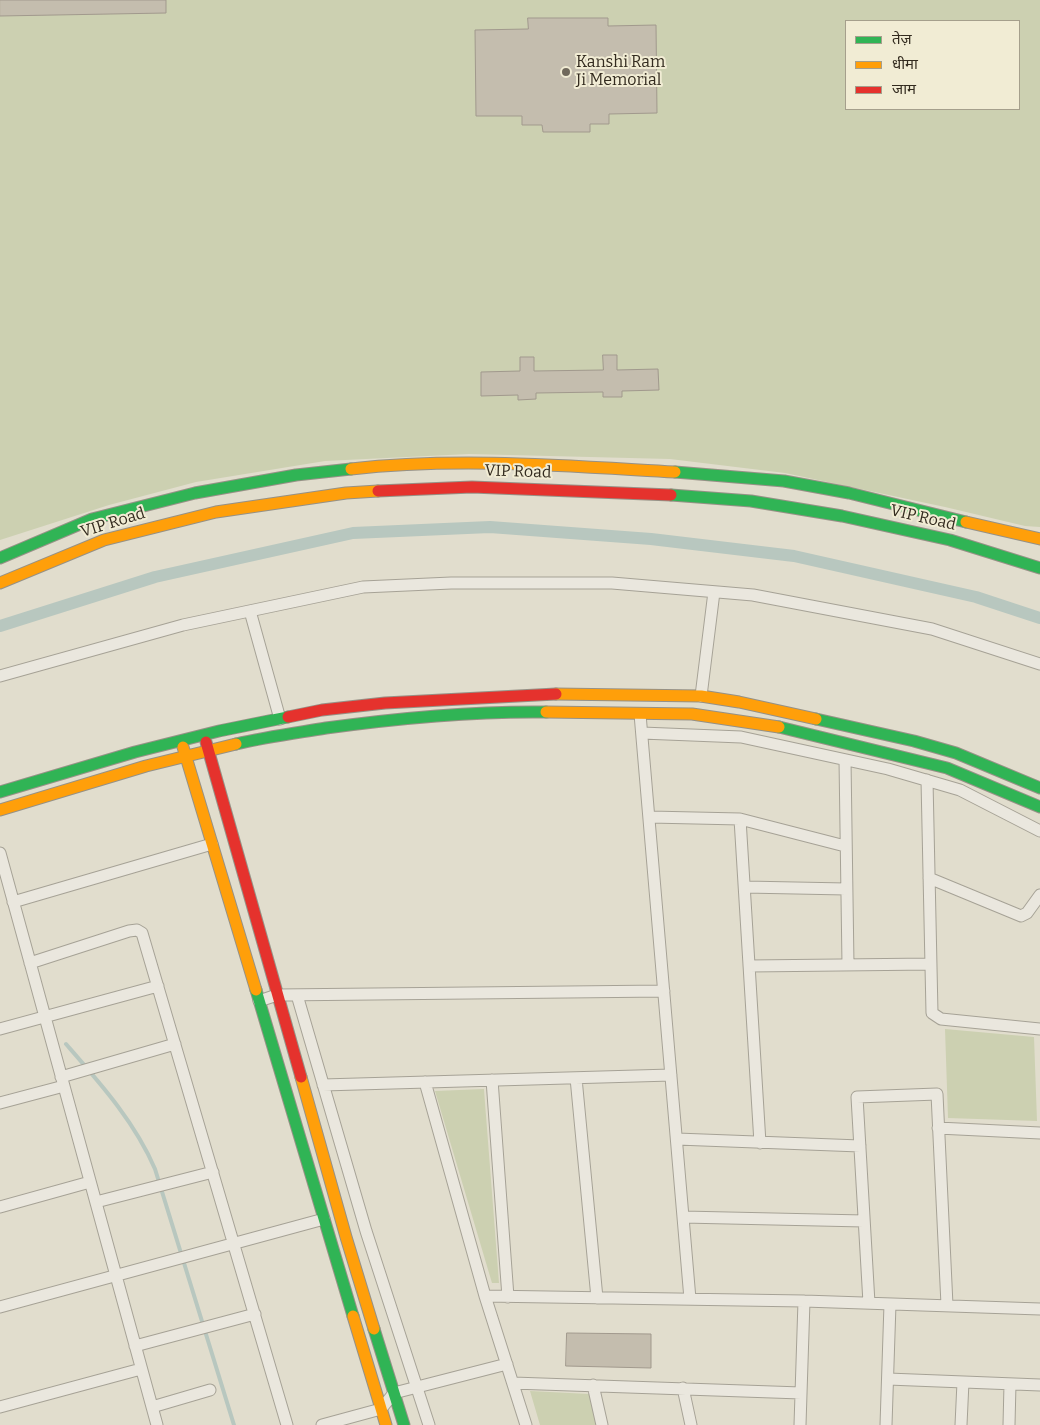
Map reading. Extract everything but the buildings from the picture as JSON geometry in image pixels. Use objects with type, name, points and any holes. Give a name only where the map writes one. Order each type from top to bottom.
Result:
[{"type":"street","name":"VIP Road","points":[[0,558],[92,519],[195,493],[296,475],[396,464],[527,464],[693,473],[784,481],[849,493],[1040,539]]},
{"type":"street","name":"VIP Road","points":[[0,583],[104,540],[216,512],[346,493],[472,487],[654,494],[750,502],[842,516],[950,540],[1040,568]]},
{"type":"street","points":[[0,676],[183,624],[250,610],[363,587],[451,583],[612,583],[753,595],[932,629],[1040,664]]},
{"type":"street","points":[[701,696],[714,592]]},
{"type":"street","points":[[250,610],[280,719]]},
{"type":"street","points":[[0,792],[181,740],[322,710],[385,702],[549,694],[701,696],[739,702],[914,741],[956,753],[1040,788]]},
{"type":"street","points":[[0,810],[146,766],[261,738],[389,719],[523,712],[692,714],[768,724],[947,768],[1040,806]]},
{"type":"street","points":[[640,714],[690,1299]]},
{"type":"street","points":[[642,733],[741,737],[888,769],[960,790],[1040,831]]},
{"type":"street","points":[[204,735],[346,1237],[404,1425]]},
{"type":"street","points":[[181,740],[386,1425]]},
{"type":"street","points":[[845,760],[848,965]]},
{"type":"street","points":[[927,780],[932,1013],[941,1018],[1040,1029]]},
{"type":"street","points":[[650,817],[740,819],[845,846]]},
{"type":"street","points":[[740,819],[760,1143]]},
{"type":"street","points":[[13,902],[212,844]]},
{"type":"street","points":[[0,853],[157,1425]]},
{"type":"street","points":[[929,878],[1021,916],[1027,914],[1040,895]]},
{"type":"street","points":[[745,887],[846,889]]},
{"type":"street","points":[[30,963],[129,931],[137,930],[142,933],[287,1425]]},
{"type":"street","points":[[750,966],[931,964]]},
{"type":"street","points":[[0,1029],[158,986]]},
{"type":"street","points":[[259,1002],[277,995],[664,991]]},
{"type":"street","points":[[297,995],[366,1231],[429,1425]]},
{"type":"street","points":[[0,1103],[62,1082],[80,1072],[175,1044]]},
{"type":"street","points":[[323,1086],[671,1075]]},
{"type":"street","points":[[576,1078],[597,1298]]},
{"type":"street","points":[[492,1080],[508,1297]]},
{"type":"street","points":[[425,1082],[485,1296],[526,1425]]},
{"type":"street","points":[[870,1303],[857,1097],[937,1094],[947,1305]]},
{"type":"street","points":[[938,1128],[1040,1133]]},
{"type":"street","points":[[677,1139],[860,1146]]},
{"type":"street","points":[[96,1202],[213,1172]]},
{"type":"street","points":[[0,1206],[90,1182]]},
{"type":"street","points":[[683,1217],[864,1221]]},
{"type":"street","points":[[0,1307],[324,1219]]},
{"type":"street","points":[[485,1296],[804,1301],[1040,1309]]},
{"type":"street","points":[[800,1425],[804,1301]]},
{"type":"street","points":[[886,1425],[890,1304]]},
{"type":"street","points":[[135,1346],[254,1314]]},
{"type":"street","points":[[322,1425],[381,1409],[394,1393],[507,1364]]},
{"type":"street","points":[[0,1407],[141,1369]]},
{"type":"street","points":[[888,1379],[1040,1385]]},
{"type":"street","points":[[961,1425],[963,1382]]},
{"type":"street","points":[[513,1383],[801,1393]]},
{"type":"street","points":[[1009,1425],[1010,1384]]},
{"type":"street","points":[[593,1385],[602,1425]]},
{"type":"street","points":[[683,1388],[691,1425]]},
{"type":"street","points":[[152,1407],[210,1390]]},
{"type":"green space","points":[[0,0],[1040,0],[1040,527],[1025,526],[785,473],[670,459],[469,454],[325,461],[196,482],[109,505],[0,540]]},
{"type":"green space","points":[[945,1029],[1034,1037],[1037,1121],[948,1118]]},
{"type":"green space","points":[[484,1089],[499,1283],[492,1283],[435,1091]]},
{"type":"green space","points":[[530,1391],[589,1394],[596,1425],[540,1425]]},
{"type":"waterway","points":[[0,626],[155,577],[353,533],[490,527],[651,539],[794,556],[976,597],[1040,618]]},
{"type":"waterway","points":[[66,1044],[104,1088],[127,1119],[155,1169],[234,1425]]},
{"type":"traffic: fast","points":[[0,558],[92,519],[195,493],[296,475],[351,469]]},
{"type":"traffic: fast","points":[[675,472],[784,481],[849,493],[966,522]]},
{"type":"traffic: fast","points":[[671,495],[751,501],[842,516],[950,540],[1040,568]]},
{"type":"traffic: fast","points":[[236,744],[326,728],[408,718],[464,714],[546,712]]},
{"type":"traffic: fast","points":[[0,792],[135,752],[219,731],[288,717]]},
{"type":"traffic: fast","points":[[816,719],[914,741],[956,753],[1040,788]]},
{"type":"traffic: fast","points":[[779,727],[947,768],[1040,807]]},
{"type":"traffic: fast","points":[[256,990],[353,1316]]},
{"type":"traffic: fast","points":[[374,1329],[404,1425]]},
{"type":"traffic: slow","points":[[351,469],[391,465],[472,463],[553,465],[675,472]]},
{"type":"traffic: slow","points":[[0,583],[104,540],[216,512],[346,493],[378,491]]},
{"type":"traffic: slow","points":[[966,522],[1040,539]]},
{"type":"traffic: slow","points":[[556,694],[701,696],[739,702],[816,719]]},
{"type":"traffic: slow","points":[[546,712],[692,714],[779,727]]},
{"type":"traffic: slow","points":[[0,810],[146,766],[236,744]]},
{"type":"traffic: slow","points":[[183,747],[256,990]]},
{"type":"traffic: slow","points":[[301,1077],[374,1329]]},
{"type":"traffic: slow","points":[[353,1316],[386,1425]]},
{"type":"traffic: jam","points":[[378,491],[472,487],[671,495]]},
{"type":"traffic: jam","points":[[288,717],[322,710],[385,703],[556,694]]},
{"type":"traffic: jam","points":[[206,742],[301,1077]]},
{"type":"place","name":"Kanshi Ram Ji Memorial","points":[[566,72]]}]
